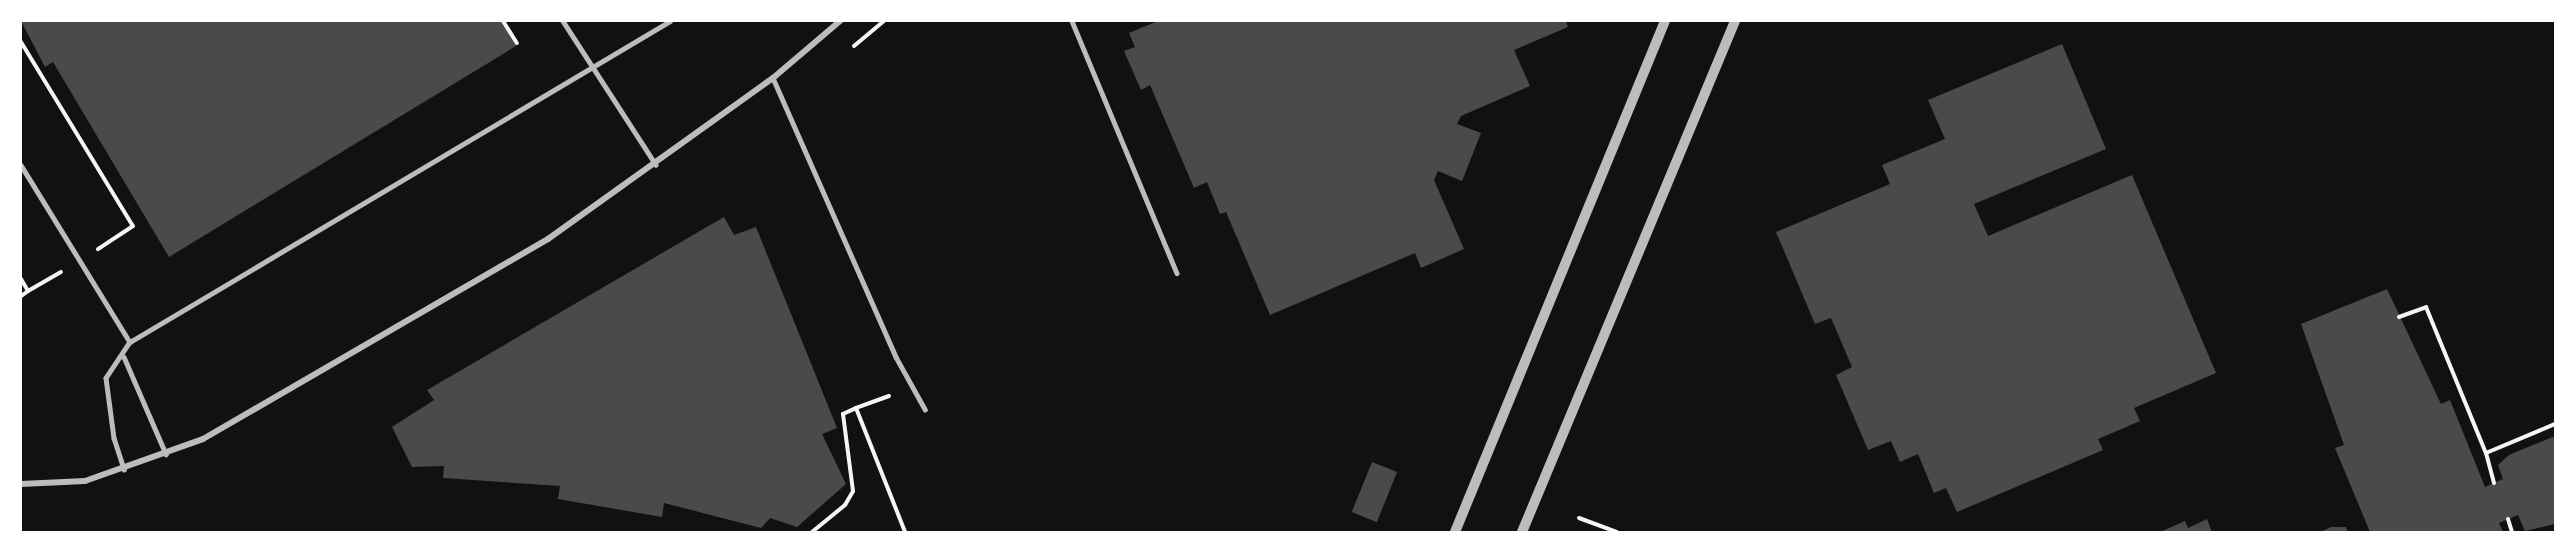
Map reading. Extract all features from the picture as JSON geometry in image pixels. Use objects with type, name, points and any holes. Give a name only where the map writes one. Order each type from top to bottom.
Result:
[{"type":"street","points":[[21,484],[85,481],[124,470],[203,440],[548,239],[656,165],[773,78],[840,21]]},
{"type":"street","points":[[1455,532],[1665,21]]},
{"type":"street","points":[[1522,532],[1736,21]]},
{"type":"lane","points":[[563,21],[656,165]]},
{"type":"lane","points":[[124,470],[114,438],[106,378],[124,357],[130,342],[670,21]]},
{"type":"lane","points":[[1072,21],[1177,273]]},
{"type":"lane","points":[[773,78],[896,357],[925,409]]},
{"type":"lane","points":[[21,165],[130,342]]},
{"type":"lane","points":[[124,357],[166,454]]},
{"type":"path","points":[[503,21],[517,43]]},
{"type":"path","points":[[854,46],[884,21]]},
{"type":"path","points":[[21,42],[133,226],[80,262],[21,296]]},
{"type":"path","points":[[21,279],[28,291]]},
{"type":"path","points":[[2399,317],[2426,307],[2486,453],[2494,483]]},
{"type":"path","points":[[812,532],[845,505],[853,491],[843,414],[889,396]]},
{"type":"path","points":[[856,408],[905,532]]},
{"type":"path","points":[[2486,453],[2555,424]]},
{"type":"path","points":[[1579,518],[1617,532]]},
{"type":"path","points":[[2508,519],[2512,532]]},
{"type":"building","points":[[21,21],[501,21],[516,46],[169,257],[53,62],[45,67]]},
{"type":"building","points":[[1158,21],[1566,21],[1568,27],[1514,50],[1530,86],[1461,116],[1457,124],[1481,133],[1462,181],[1438,171],[1434,180],[1464,249],[1421,268],[1415,253],[1270,315],[1226,212],[1220,214],[1207,182],[1194,188],[1150,85],[1141,90],[1124,51],[1135,47],[1129,33]]},
{"type":"building","points":[[2062,44],[2106,149],[1974,204],[1988,236],[2132,175],[2216,373],[2134,408],[2140,421],[2098,439],[2103,450],[1957,512],[1946,488],[1934,493],[1918,454],[1900,462],[1891,441],[1868,450],[1836,375],[1852,367],[1831,318],[1815,324],[1776,232],[1890,184],[1882,165],[1945,139],[1928,100]]},
{"type":"building","points":[[724,217],[734,235],[756,227],[837,428],[822,434],[846,484],[797,527],[770,518],[761,528],[664,503],[662,517],[558,499],[560,486],[443,478],[444,466],[412,467],[392,427],[434,400],[427,390]]},
{"type":"building","points":[[2387,289],[2441,404],[2450,400],[2485,487],[2503,479],[2498,465],[2509,455],[2555,436],[2555,524],[2525,531],[2518,515],[2499,523],[2503,532],[2370,532],[2335,448],[2344,445],[2301,324]]},
{"type":"building","points":[[1372,462],[1397,472],[1377,522],[1352,512]]},
{"type":"building","points":[[2207,519],[2212,532],[2160,532],[2185,521],[2188,528]]},
{"type":"building","points":[[2331,527],[2346,527],[2348,532],[2320,532]]}]
